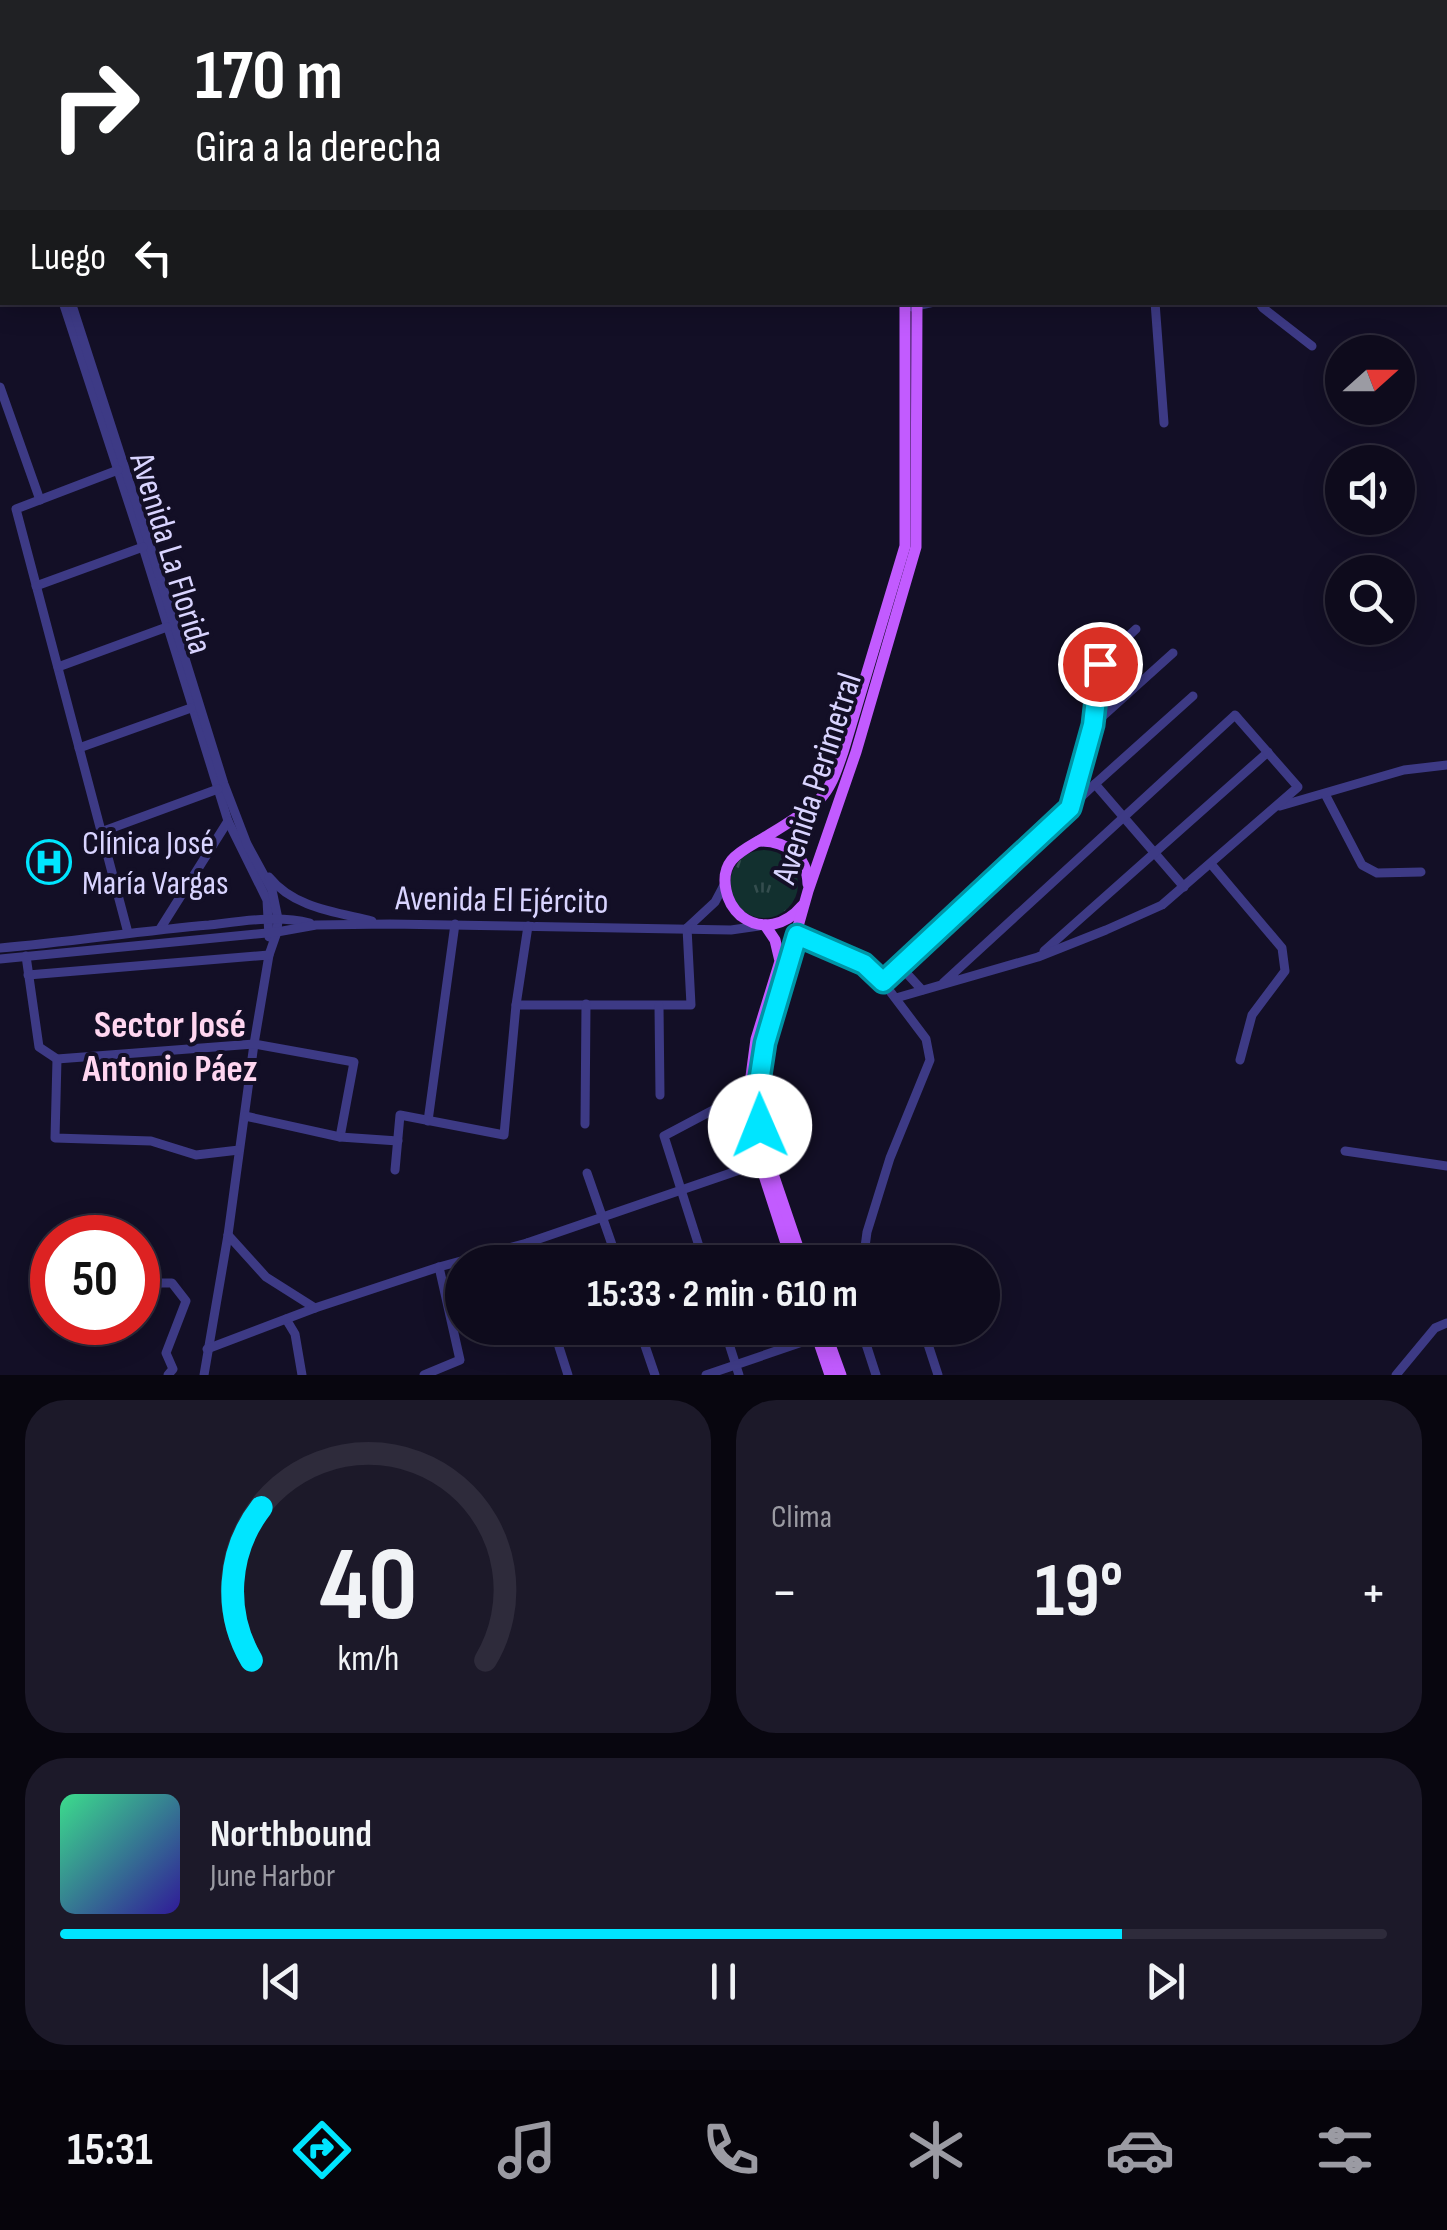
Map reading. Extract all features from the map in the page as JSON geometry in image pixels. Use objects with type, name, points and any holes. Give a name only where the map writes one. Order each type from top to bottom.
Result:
[{"type":"main road","name":"Avenida Perimetral","points":[[758,841],[818,801],[834,778],[905,546],[911,305]]},
{"type":"main road","name":"Avenida Perimetral","points":[[797,1245],[764,1143],[759,1082],[765,1043],[808,891],[856,752],[916,547],[911,305]]},
{"type":"main road","points":[[758,841],[786,845],[805,864],[808,891],[803,905],[780,924],[748,921],[736,912],[724,884],[734,856],[758,841]]},
{"type":"main road","name":"Avenida Perimetral","points":[[764,925],[775,940],[780,961],[756,1038],[749,1091],[750,1122],[787,1245]]},
{"type":"main road","points":[[824,1345],[830,1375]]},
{"type":"main road","points":[[827,1345],[841,1375]]},
{"type":"street","name":"Avenida La Florida","points":[[63,305],[228,821],[263,888],[274,919]]},
{"type":"street","points":[[72,305],[224,784],[247,844],[272,890],[270,955],[204,1375]]},
{"type":"street","points":[[1155,305],[1164,423]]},
{"type":"street","points":[[1261,305],[1312,346]]},
{"type":"street","points":[[0,387],[40,500]]},
{"type":"street","points":[[118,470],[16,509],[128,933]]},
{"type":"street","points":[[36,586],[143,547]]},
{"type":"street","points":[[58,667],[166,627]]},
{"type":"street","points":[[1070,808],[1093,725],[1100,664],[1136,630]]},
{"type":"street","points":[[1093,725],[1173,653]]},
{"type":"street","points":[[883,982],[1194,696]]},
{"type":"street","points":[[78,748],[191,708]]},
{"type":"street","points":[[896,998],[1038,957],[1162,905],[1298,786],[1235,715],[943,983]]},
{"type":"street","points":[[1038,957],[1268,752]]},
{"type":"street","points":[[1274,808],[1404,770],[1447,764]]},
{"type":"street","points":[[1095,784],[1184,887]]},
{"type":"street","points":[[101,832],[218,789]]},
{"type":"street","points":[[1325,794],[1362,866],[1377,873],[1421,872]]},
{"type":"street","points":[[160,929],[228,821]]},
{"type":"street","points":[[1211,864],[1282,948],[1284,958],[1285,971],[1252,1016],[1240,1060]]},
{"type":"street","points":[[262,869],[280,890],[309,905],[390,924]]},
{"type":"street","points":[[516,1005],[691,1005],[687,928],[715,902],[724,884]]},
{"type":"street","name":"Avenida El Ejército","points":[[0,948],[274,919],[316,925]]},
{"type":"street","points":[[428,1121],[455,924]]},
{"type":"street","name":"Avenida El Ejército","points":[[0,959],[316,925],[731,930],[764,925]]},
{"type":"street","points":[[395,1170],[400,1115],[504,1136],[528,926]]},
{"type":"street","points":[[797,935],[864,964],[883,982],[926,1039],[930,1060],[890,1158],[865,1245]]},
{"type":"street","points":[[28,975],[270,955]]},
{"type":"street","points":[[26,956],[39,1046],[57,1059],[254,1044],[354,1062],[340,1137]]},
{"type":"street","points":[[900,966],[922,990]]},
{"type":"street","points":[[584,1124],[586,1004]]},
{"type":"street","points":[[659,1006],[660,1095]]},
{"type":"street","points":[[57,1059],[55,1138],[151,1141],[196,1155],[239,1150]]},
{"type":"street","points":[[699,1245],[664,1136],[749,1091]]},
{"type":"street","points":[[245,1116],[340,1137],[398,1141]]},
{"type":"street","points":[[1345,1151],[1447,1166]]},
{"type":"street","points":[[207,1348],[315,1308],[604,1218],[760,1163]]},
{"type":"street","points":[[587,1173],[613,1245]]},
{"type":"street","points":[[228,1235],[266,1277],[315,1308]]},
{"type":"street","points":[[424,1375],[460,1360],[438,1267]]},
{"type":"street","points":[[160,1283],[172,1283],[186,1300],[166,1352],[173,1369],[168,1375]]},
{"type":"street","points":[[286,1319],[295,1334],[302,1375]]},
{"type":"street","points":[[1396,1375],[1435,1328],[1447,1323]]},
{"type":"street","points":[[558,1345],[568,1375]]},
{"type":"street","points":[[644,1345],[654,1375]]},
{"type":"street","points":[[729,1345],[737,1370]]},
{"type":"street","points":[[706,1375],[737,1370],[792,1345]]},
{"type":"street","points":[[866,1345],[876,1375]]},
{"type":"street","points":[[928,1345],[938,1375]]},
{"type":"green space","points":[[764,850],[777,852],[788,860],[796,871],[796,897],[788,908],[777,916],[764,918],[751,916],[740,908],[732,897],[730,884],[732,871],[740,860],[751,852]]},
{"type":"place","name":"Clínica José María Vargas","points":[[49,862]]},
{"type":"district","name":"Sector José Antonio Páez","points":[[170,1046]]},
{"type":"route","points":[[760,1126],[759,1082],[765,1043],[797,935],[864,964],[883,982],[1070,808],[1093,725],[1100,664]]}]
